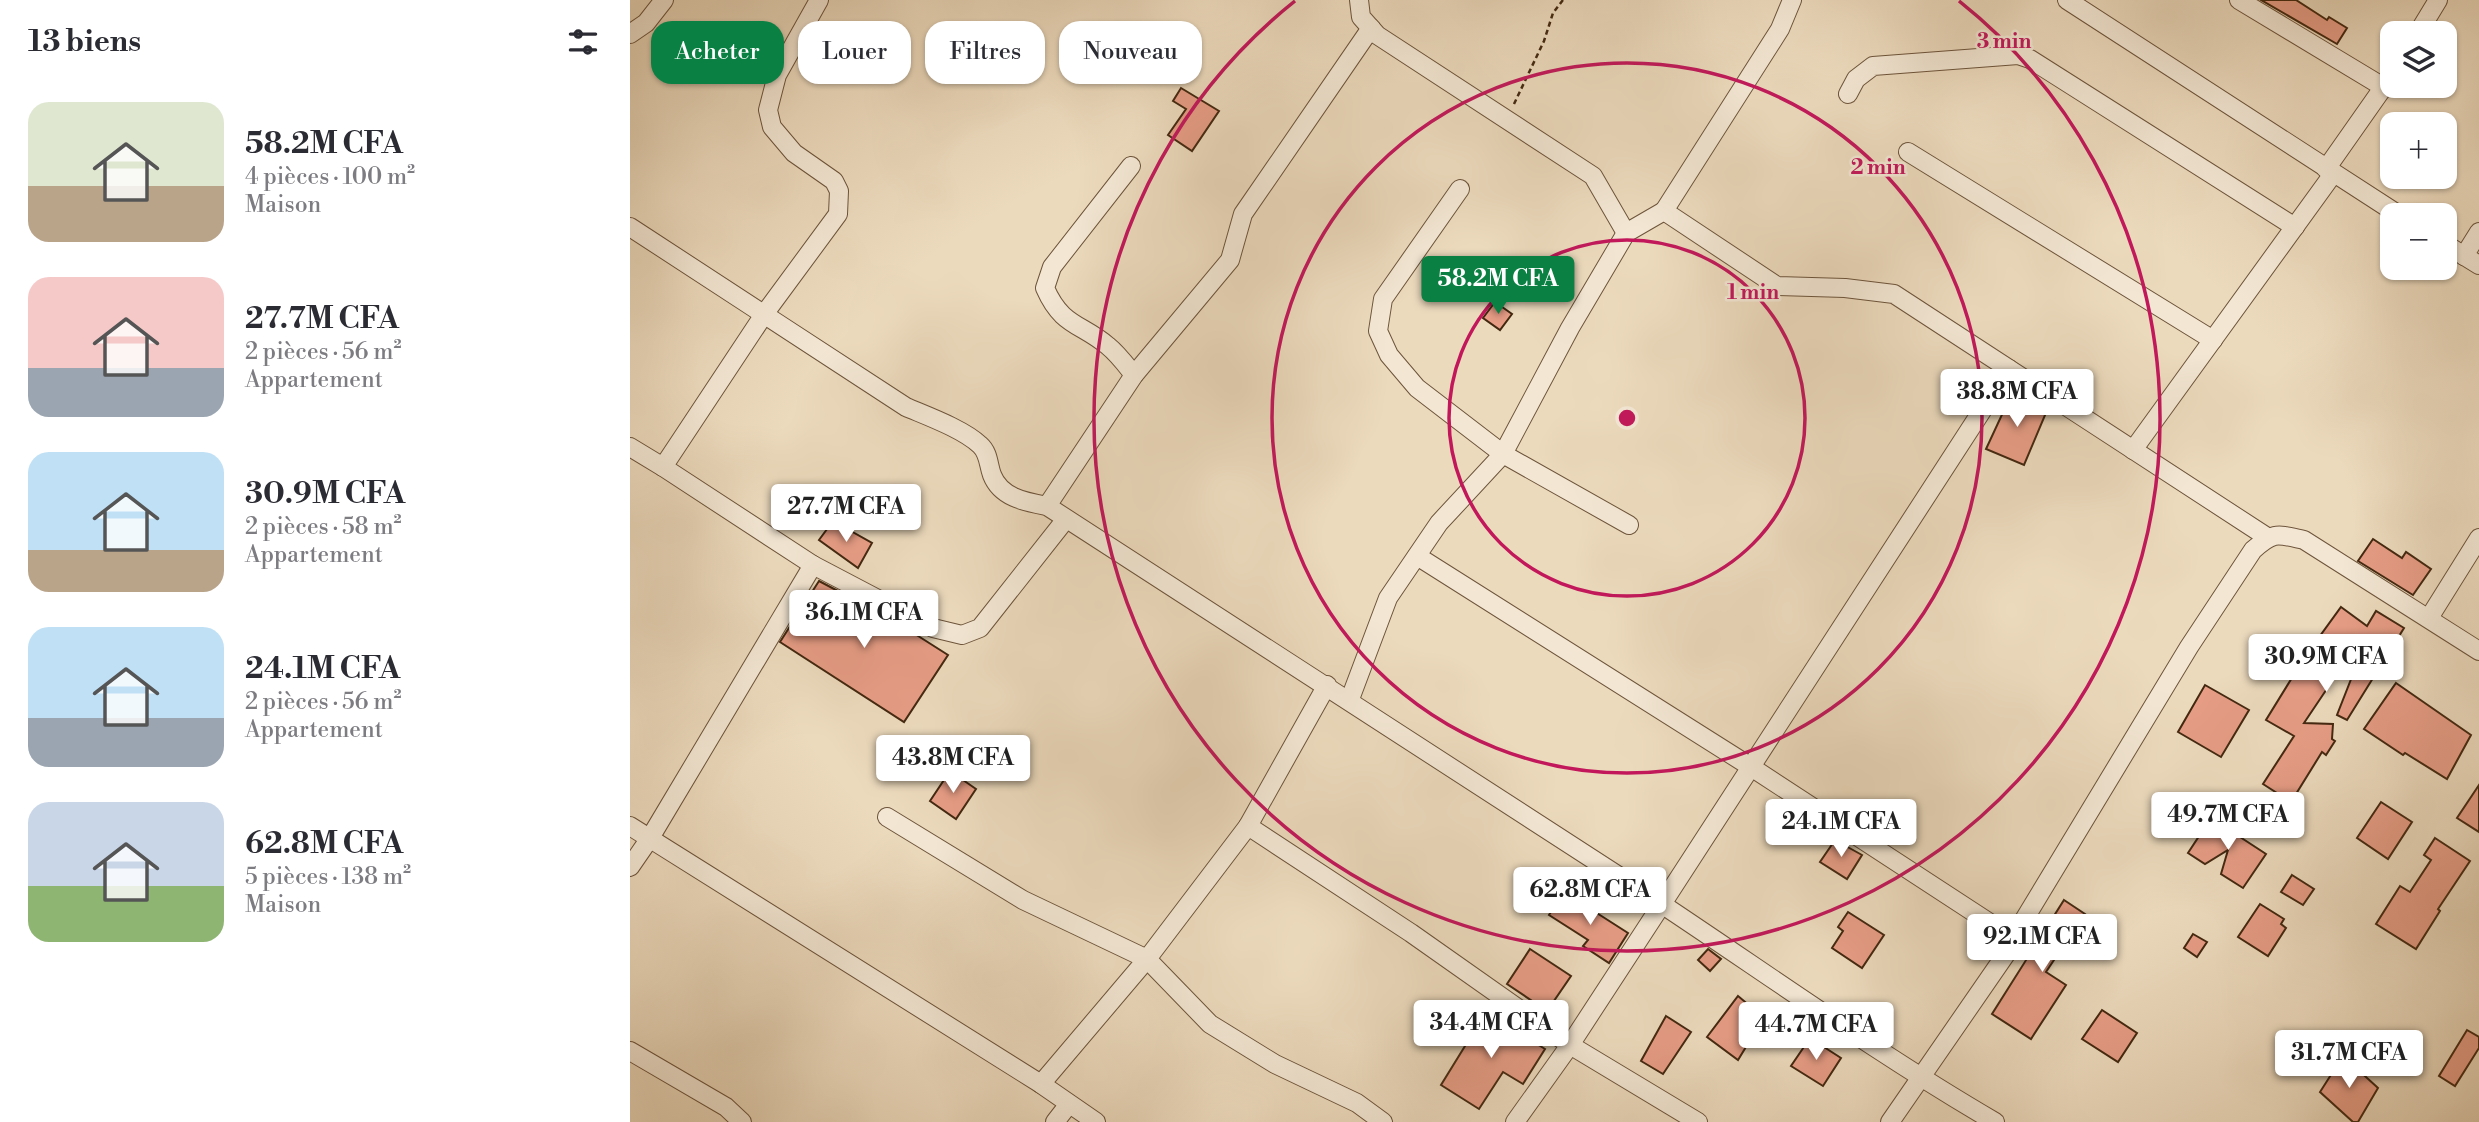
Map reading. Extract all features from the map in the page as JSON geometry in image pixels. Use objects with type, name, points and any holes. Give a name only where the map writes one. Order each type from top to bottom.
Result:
[{"type":"street","points":[[630,34],[646,23],[664,0]]},
{"type":"street","points":[[663,467],[765,313],[838,214],[839,191],[834,181],[794,153],[772,127],[768,110],[777,75],[819,0]]},
{"type":"street","points":[[1359,0],[1361,16],[1377,35],[1592,176],[1626,233]]},
{"type":"street","points":[[1350,699],[1388,598],[1439,523],[1503,454],[1570,328],[1626,233],[1664,211],[1780,29],[1792,0]]},
{"type":"street","points":[[2067,0],[2380,203]]},
{"type":"street","points":[[2239,0],[2380,77]]},
{"type":"street","points":[[2425,21],[2438,0]]},
{"type":"street","points":[[1047,506],[1134,375],[1230,260],[1243,214],[1371,28]]},
{"type":"street","points":[[1848,94],[1856,79],[1872,66],[2018,55],[2029,59],[2295,227]]},
{"type":"street","points":[[2133,450],[2295,227],[2380,93]]},
{"type":"street","points":[[1908,152],[2213,340]]},
{"type":"street","points":[[1131,166],[1052,267],[1045,288],[1052,306],[1074,326],[1108,345],[1134,375]]},
{"type":"street","points":[[1460,189],[1383,299],[1378,331],[1390,355],[1417,388],[1503,454],[1629,525]]},
{"type":"street","points":[[1664,211],[1777,286],[1846,288],[1894,294],[2267,537]]},
{"type":"street","points":[[630,227],[906,407],[950,426],[981,445],[990,460],[992,476],[1002,489],[1016,500],[1047,506],[1350,699],[1920,1078],[1994,1122]]},
{"type":"street","points":[[2472,260],[2479,232]]},
{"type":"street","points":[[1515,1122],[1570,1045],[2009,369]]},
{"type":"street","points":[[630,447],[813,565],[933,628],[962,635],[979,628],[1066,519]]},
{"type":"street","points":[[1890,1122],[2006,954],[2013,938],[2189,647],[2253,550],[2267,537],[2281,534],[2304,540],[2479,651]]},
{"type":"street","points":[[2429,618],[2479,538]]},
{"type":"street","points":[[1417,556],[1751,767],[2013,938]]},
{"type":"street","points":[[630,867],[813,565]]},
{"type":"street","points":[[1041,1084],[1147,959],[1248,826],[1328,685]]},
{"type":"street","points":[[887,817],[1023,900],[1147,959],[1210,1024],[1275,1064],[1357,1103],[1383,1122]]},
{"type":"street","points":[[630,826],[1041,1084],[1096,1122]]},
{"type":"street","points":[[1248,826],[1411,933],[1570,1045],[1698,1122]]},
{"type":"street","points":[[630,1051],[726,1107],[742,1122]]},
{"type":"street","points":[[1055,1122],[1069,1104]]},
{"type":"path","points":[[1506,119],[1544,41],[1553,13],[1563,0]]},
{"type":"building","points":[[2261,0],[2296,0],[2327,20],[2329,17],[2347,28],[2337,44]]},
{"type":"building","points":[[1181,88],[1219,111],[1192,151],[1168,135],[1186,109],[1173,101]]},
{"type":"building","points":[[1495,302],[1512,314],[1500,330],[1483,318]]},
{"type":"building","points":[[2012,393],[2048,408],[2024,465],[1986,449]]},
{"type":"building","points":[[833,521],[872,543],[858,568],[819,540]]},
{"type":"building","points":[[2373,539],[2402,558],[2406,552],[2431,569],[2413,595],[2358,561]]},
{"type":"building","points":[[819,581],[893,620],[948,655],[904,722],[780,642]]},
{"type":"building","points":[[2341,607],[2367,626],[2376,611],[2404,628],[2347,720],[2337,715],[2366,641],[2361,638],[2304,723],[2333,724],[2332,739],[2335,741],[2326,755],[2322,752],[2291,802],[2263,784],[2294,736],[2266,720],[2298,668],[2302,671],[2322,637],[2320,636]]},
{"type":"building","points":[[2396,683],[2471,735],[2447,779],[2405,753],[2403,755],[2364,729]]},
{"type":"building","points":[[2205,685],[2249,710],[2221,757],[2178,732]]},
{"type":"building","points":[[950,771],[976,789],[956,819],[930,801]]},
{"type":"building","points":[[2479,785],[2479,832],[2457,818]]},
{"type":"building","points":[[2381,802],[2412,822],[2388,859],[2357,838]]},
{"type":"building","points":[[2211,818],[2266,854],[2243,888],[2221,874],[2228,850],[2205,864],[2188,853]]},
{"type":"building","points":[[2435,838],[2470,861],[2438,909],[2440,911],[2416,949],[2376,924],[2400,886],[2410,892],[2431,860],[2424,855]]},
{"type":"building","points":[[1835,840],[1862,855],[1847,879],[1820,862]]},
{"type":"building","points":[[2292,875],[2314,889],[2303,905],[2281,892]]},
{"type":"building","points":[[1564,892],[1628,933],[1609,963],[1583,946],[1588,940],[1549,915]]},
{"type":"building","points":[[2064,900],[2085,914],[2076,928],[2090,936],[2076,957],[2062,948],[2046,972],[2066,985],[2031,1039],[1992,1014]]},
{"type":"building","points":[[2260,904],[2284,919],[2281,924],[2286,928],[2268,956],[2238,937]]},
{"type":"building","points":[[1848,912],[1884,935],[1862,968],[1832,948],[1843,931],[1838,927]]},
{"type":"building","points":[[2193,934],[2207,942],[2197,957],[2184,948]]},
{"type":"building","points":[[1530,949],[1571,976],[1547,1011],[1507,984]]},
{"type":"building","points":[[1708,949],[1721,959],[1710,971],[1698,960]]},
{"type":"building","points":[[1738,996],[1750,1006],[1744,1026],[1752,1037],[1738,1060],[1707,1037]]},
{"type":"building","points":[[2102,1010],[2137,1033],[2118,1062],[2082,1039]]},
{"type":"building","points":[[1486,1012],[1545,1049],[1523,1084],[1503,1072],[1479,1109],[1441,1085]]},
{"type":"building","points":[[1666,1016],[1691,1032],[1663,1074],[1641,1061]]},
{"type":"building","points":[[2467,1030],[2479,1037],[2479,1048],[2455,1086],[2439,1076]]},
{"type":"building","points":[[1810,1038],[1841,1058],[1823,1086],[1791,1066]]},
{"type":"building","points":[[2343,1056],[2378,1088],[2358,1122],[2353,1122],[2320,1092]]}]
